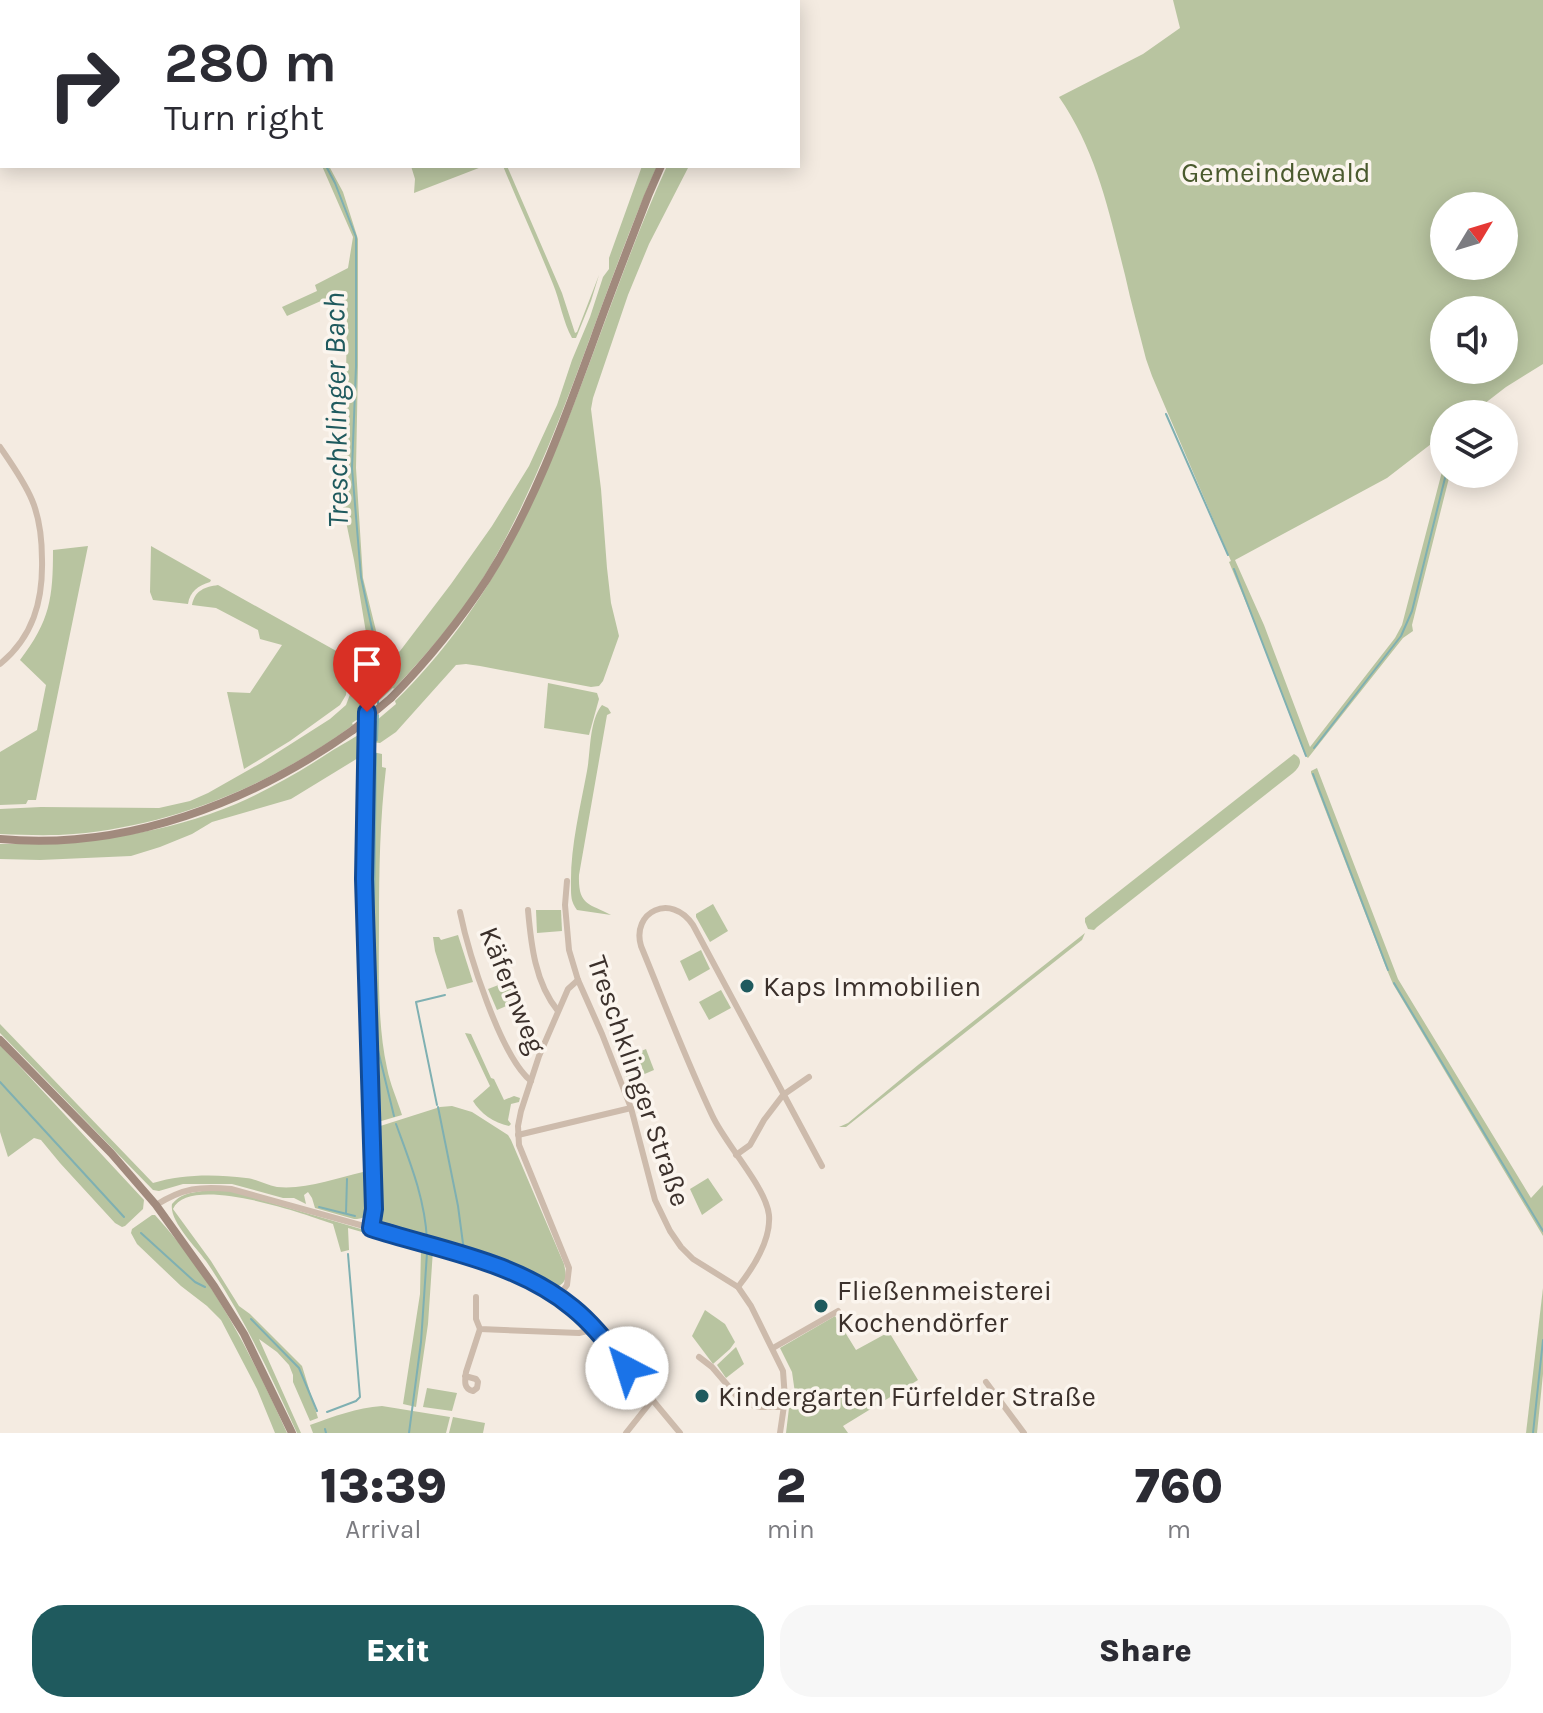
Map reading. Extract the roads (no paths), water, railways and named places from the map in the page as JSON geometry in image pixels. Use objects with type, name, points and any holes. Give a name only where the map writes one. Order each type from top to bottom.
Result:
[{"type":"main road","points":[[0,839],[73,839],[112,834],[204,810],[261,787],[320,753],[391,698],[437,650],[460,620],[489,576],[518,522],[543,472],[660,168]]},
{"type":"main road","points":[[0,1040],[111,1153],[156,1205],[244,1334],[292,1433]]},
{"type":"street","points":[[0,447],[35,509],[42,544],[40,601],[28,632],[0,664]]},
{"type":"street","points":[[368,669],[364,879],[374,1209],[371,1228]]},
{"type":"street","name":"Treschklinger Straße","points":[[567,881],[569,950],[578,980],[631,1108],[651,1187],[662,1216],[693,1259],[738,1287],[751,1306],[780,1362],[785,1381],[780,1433]]},
{"type":"street","points":[[738,1287],[767,1238],[769,1215],[760,1191],[712,1116],[641,946],[638,936],[641,925],[655,910],[673,908],[687,917],[822,1166]]},
{"type":"street","points":[[528,910],[535,960],[558,1011]]},
{"type":"street","name":"Käfernweg","points":[[460,912],[474,968],[486,999],[513,1059],[531,1081]]},
{"type":"street","points":[[558,1297],[567,1285],[569,1268],[524,1158],[518,1135],[521,1111],[558,1011],[568,989],[578,980]]},
{"type":"street","points":[[736,1155],[750,1145],[783,1095],[809,1077]]},
{"type":"street","points":[[518,1135],[631,1108]]},
{"type":"street","points":[[156,1205],[185,1190],[231,1189],[501,1267],[558,1297],[595,1329],[680,1433]]},
{"type":"street","points":[[465,1376],[480,1329],[476,1319],[476,1297]]},
{"type":"street","points":[[773,1348],[838,1311]]},
{"type":"street","points":[[480,1329],[579,1333],[595,1329]]},
{"type":"street","points":[[699,1357],[712,1367],[742,1402],[758,1407],[784,1407]]},
{"type":"street","points":[[986,1382],[1024,1433]]},
{"type":"street","points":[[626,1433],[653,1399]]},
{"type":"waterway","name":"Treschklinger Bach","points":[[327,168],[356,237],[352,468],[361,577],[378,657]]},
{"type":"waterway","points":[[1166,414],[1228,555]]},
{"type":"waterway","points":[[1314,748],[1401,636],[1412,611],[1443,488]]},
{"type":"waterway","points":[[1234,569],[1306,756]]},
{"type":"waterway","name":"Treschklinger Bach","points":[[378,673],[378,704]]},
{"type":"waterway","name":"Treschklinger Bach","points":[[377,740],[378,715]]},
{"type":"waterway","name":"Treschklinger Bach","points":[[376,754],[375,1038],[394,1116]]},
{"type":"waterway","points":[[1313,774],[1388,970]]},
{"type":"waterway","points":[[1394,983],[1543,1231]]},
{"type":"waterway","points":[[437,1105],[416,1002],[445,995]]},
{"type":"waterway","points":[[0,1082],[124,1217]]},
{"type":"waterway","points":[[438,1107],[464,1251]]},
{"type":"waterway","name":"Treschklinger Bach","points":[[396,1124],[420,1195],[427,1240]]},
{"type":"waterway","points":[[346,1213],[347,1179]]},
{"type":"waterway","points":[[319,1207],[355,1216]]},
{"type":"waterway","points":[[388,1224],[424,1236]]},
{"type":"waterway","points":[[141,1233],[195,1282],[205,1287]]},
{"type":"waterway","name":"Treschklinger Bach","points":[[409,1433],[421,1342],[427,1253]]},
{"type":"waterway","points":[[327,1412],[360,1397],[348,1254]]},
{"type":"waterway","points":[[251,1319],[299,1368],[317,1411]]},
{"type":"waterway","points":[[1533,1433],[1543,1340]]},
{"type":"waterway","points":[[325,1429],[326,1433]]},
{"type":"place","name":"Kaps Immobilien","points":[[747,986]]},
{"type":"place","name":"Fließenmeisterei Kochendörfer","points":[[821,1306]]},
{"type":"place","name":"Kindergarten Fürfelder Straße","points":[[702,1396]]},
{"type":"park label","name":"Gemeindewald","points":[[1276,172]]}]
